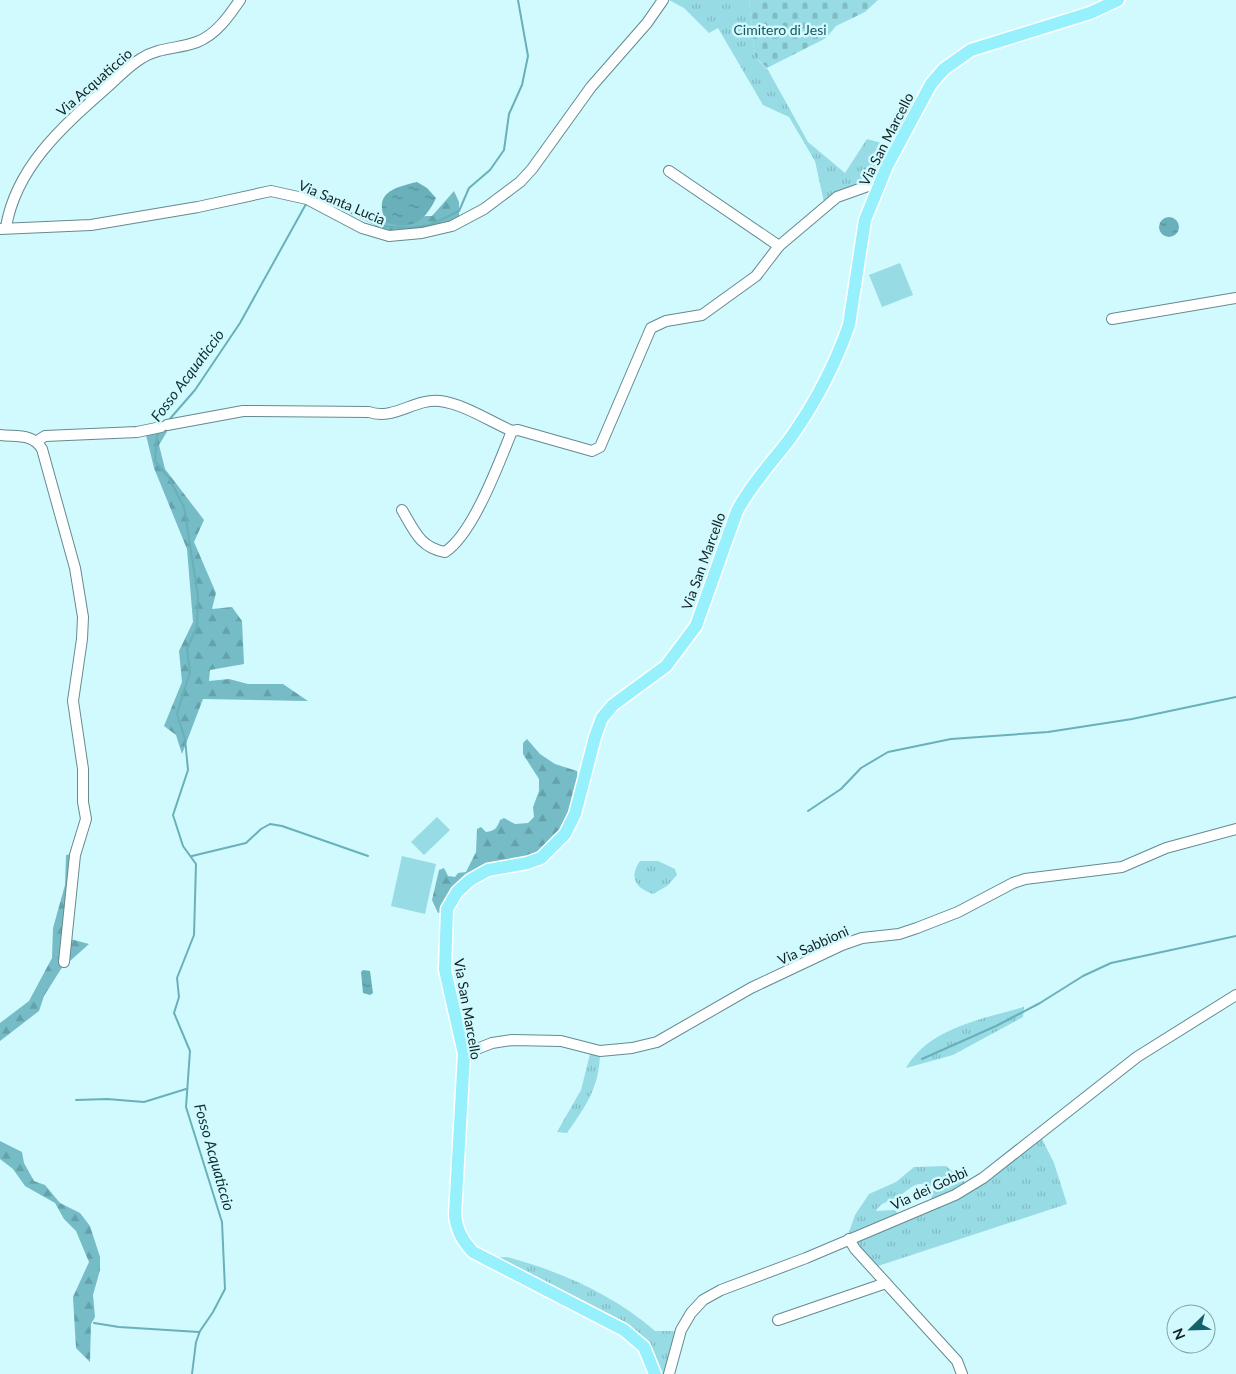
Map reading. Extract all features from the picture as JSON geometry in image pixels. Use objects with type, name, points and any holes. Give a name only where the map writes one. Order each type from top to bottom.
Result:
[{"type":"main road","name":"Via San Marcello","points":[[655,1374],[644,1347],[624,1330],[473,1252],[463,1242],[457,1230],[455,1215],[464,1054],[444,970],[447,909],[456,892],[470,880],[488,870],[527,863],[541,858],[565,834],[575,814],[595,737],[602,718],[613,705],[666,666],[696,626],[712,587],[737,511],[747,494],[804,417],[835,362],[849,325],[865,220],[879,182],[931,84],[956,59],[994,42],[1090,13],[1118,0]]},
{"type":"street","name":"Via Acquaticcio","points":[[3,228],[22,183],[37,156],[55,135],[141,59],[159,49],[197,42],[210,34],[227,19],[240,0]]},
{"type":"street","name":"Via Santa Lucia","points":[[3,228],[92,224],[226,202],[271,191],[307,199],[362,228],[389,236],[422,233],[452,226],[490,205],[526,176],[591,87],[647,23],[663,0]]},
{"type":"street","points":[[668,172],[779,246]]},
{"type":"street","points":[[37,440],[45,436],[137,432],[243,411],[369,412],[378,416],[422,402],[439,401],[454,404],[512,430],[592,451],[600,447],[651,328],[666,321],[702,315],[756,276],[779,246],[838,197],[879,182]]},
{"type":"street","points":[[1112,319],[1236,298]]},
{"type":"street","points":[[402,510],[419,539],[432,550],[445,552],[454,546],[486,493],[512,430]]},
{"type":"street","points":[[0,435],[32,437],[37,440],[47,467],[75,568],[83,617],[82,639],[73,701],[83,769],[83,802],[86,819],[75,855],[64,962]]},
{"type":"street","name":"Via Sabbioni","points":[[464,1054],[492,1043],[512,1040],[561,1041],[600,1051],[632,1048],[657,1042],[751,988],[842,945],[862,938],[899,934],[917,928],[1024,879],[1122,867],[1166,848],[1236,829]]},
{"type":"street","name":"Via dei Gobbi","points":[[669,1374],[681,1330],[691,1313],[703,1300],[721,1290],[955,1195],[983,1178],[1137,1057],[1236,995]]},
{"type":"street","points":[[849,1239],[855,1249],[957,1361],[962,1374]]},
{"type":"street","points":[[778,1320],[886,1283]]},
{"type":"green space","points":[[669,0],[749,0],[755,57],[768,70],[808,142],[845,173],[867,139],[889,145],[876,182],[824,202],[815,161],[789,117],[763,105],[718,28],[709,33],[684,8]]},
{"type":"green space","name":"Cimitero di Jesi","points":[[749,0],[878,0],[865,12],[836,26],[826,38],[767,68],[755,57]]},
{"type":"green space","points":[[454,191],[459,202],[459,218],[439,228],[385,232],[375,227],[381,220],[432,216]]},
{"type":"green space","points":[[900,263],[913,295],[882,307],[869,275]]},
{"type":"green space","points":[[168,430],[159,445],[165,469],[204,520],[194,542],[216,593],[212,609],[232,607],[242,621],[244,664],[210,670],[209,681],[229,679],[248,684],[283,684],[308,701],[203,699],[182,754],[176,735],[164,726],[182,682],[179,651],[193,622],[187,549],[154,468],[146,435]]},
{"type":"green space","points":[[527,739],[540,754],[555,764],[577,771],[578,778],[568,820],[545,852],[490,867],[442,912],[438,913],[432,900],[439,870],[444,868],[448,876],[455,877],[458,873],[466,872],[476,852],[477,829],[481,827],[486,832],[492,831],[497,827],[500,820],[504,818],[515,824],[528,823],[534,817],[533,807],[539,791],[539,779],[523,754],[523,743]]},
{"type":"green space","points":[[437,817],[450,830],[424,855],[411,842]]},
{"type":"green space","points":[[72,854],[63,937],[89,944],[61,969],[44,996],[39,1011],[0,1041],[0,1023],[29,1001],[52,958],[53,928],[65,885],[66,855]]},
{"type":"green space","points":[[402,856],[436,864],[425,914],[391,906]]},
{"type":"green space","points":[[640,861],[658,861],[675,869],[677,875],[667,886],[653,894],[647,892],[638,885],[635,877]]},
{"type":"green space","points":[[1024,1007],[1023,1017],[953,1055],[906,1068],[916,1054],[942,1034],[974,1021]]},
{"type":"green space","points":[[591,1050],[600,1054],[594,1087],[586,1105],[567,1133],[557,1132],[581,1090]]},
{"type":"green space","points":[[1041,1137],[1054,1163],[1067,1204],[875,1267],[852,1240],[959,1195]]},
{"type":"green space","points":[[0,1141],[22,1152],[24,1163],[34,1181],[45,1185],[60,1203],[80,1213],[90,1226],[100,1257],[100,1270],[93,1295],[95,1317],[91,1324],[90,1362],[76,1348],[73,1297],[89,1262],[76,1231],[64,1219],[55,1203],[25,1186],[13,1169],[0,1159]]},
{"type":"green space","points":[[946,1166],[967,1184],[930,1203],[934,1188],[928,1185],[917,1184],[882,1204],[876,1211],[895,1210],[900,1216],[848,1235],[855,1215],[869,1194],[896,1182],[914,1167]]},
{"type":"green space","points":[[507,1257],[547,1269],[604,1295],[655,1331],[677,1331],[667,1374],[658,1374],[652,1350],[490,1258]]},
{"type":"water","points":[[417,182],[427,188],[436,198],[427,213],[410,225],[395,225],[386,222],[382,204],[387,193]]},
{"type":"water","points":[[1169,217],[1176,220],[1179,227],[1176,234],[1169,237],[1162,234],[1159,227],[1162,220]]},
{"type":"water","points":[[363,970],[370,971],[373,993],[370,995],[363,993],[361,972]]},
{"type":"waterway","name":"Fosso Acquaticcio","points":[[316,196],[379,226],[409,228],[430,225],[459,211],[469,188],[490,170],[504,150],[509,114],[522,85],[528,56],[518,0]]},
{"type":"waterway","name":"Fosso Acquaticcio","points":[[168,421],[195,390],[240,323],[306,204]]},
{"type":"waterway","name":"Fosso Acquaticcio","points":[[160,431],[157,435],[155,461],[169,478],[184,507],[198,596],[197,626],[187,649],[190,672],[177,714],[185,739],[188,770],[173,815],[183,846],[196,864],[194,935],[177,978],[179,997],[174,1013],[190,1051],[186,1107],[222,1222],[225,1289],[200,1331],[196,1342],[192,1374]]},
{"type":"waterway","points":[[808,811],[841,789],[861,768],[888,752],[951,739],[1048,732],[1132,719],[1236,697]]},
{"type":"waterway","points":[[192,856],[246,843],[261,829],[270,824],[282,826],[368,856]]},
{"type":"waterway","points":[[922,1059],[996,1026],[1040,1003],[1083,976],[1111,963],[1236,936]]},
{"type":"waterway","points":[[76,1100],[107,1099],[144,1102],[186,1089]]},
{"type":"waterway","points":[[94,1323],[119,1327],[199,1332]]}]
